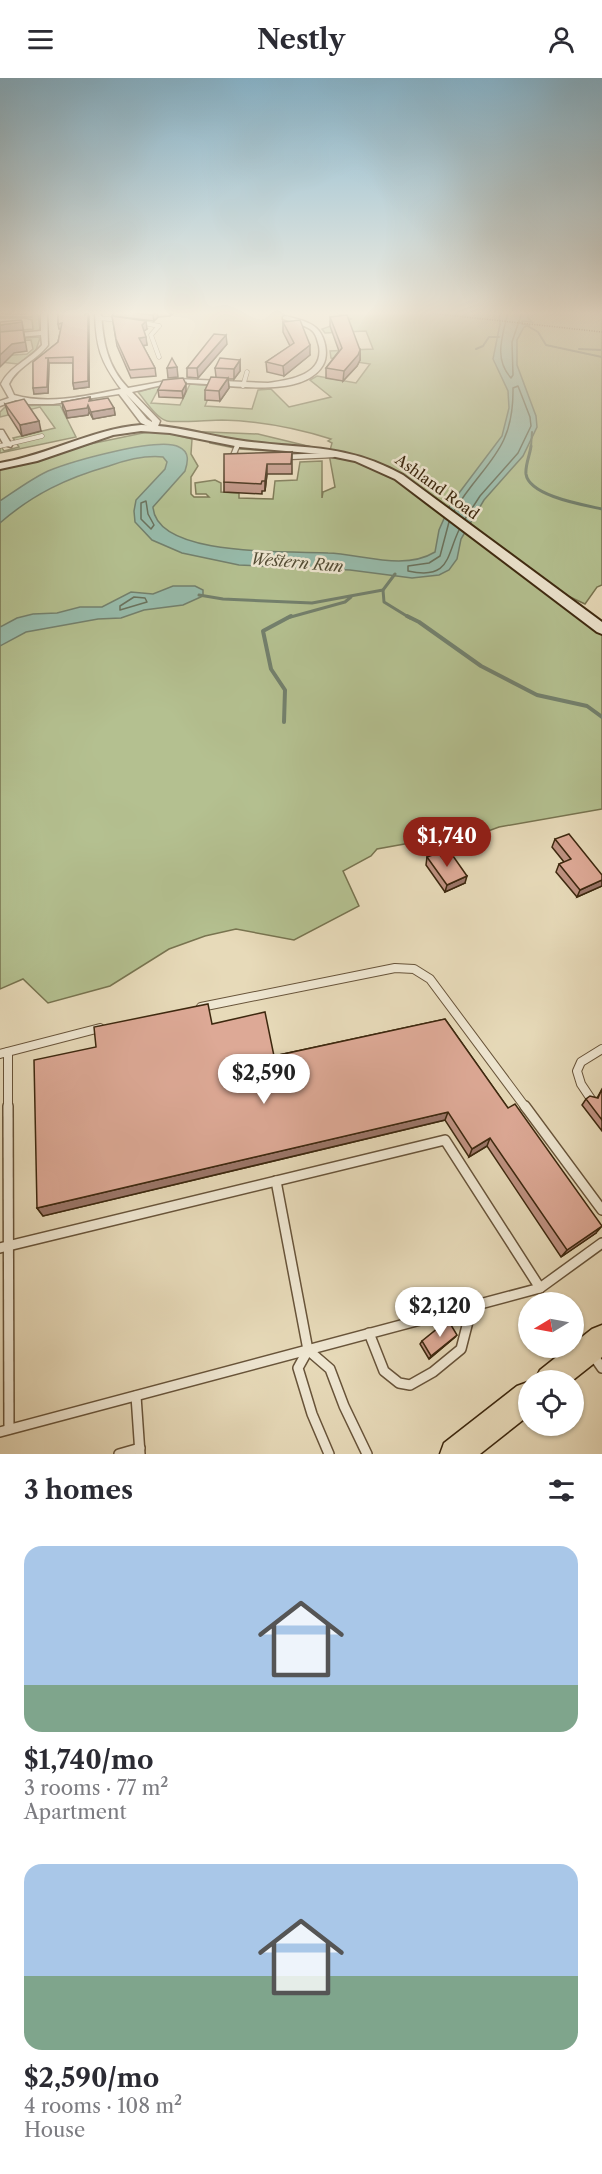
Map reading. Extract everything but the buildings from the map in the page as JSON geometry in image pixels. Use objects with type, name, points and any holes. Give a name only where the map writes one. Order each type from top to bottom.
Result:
[{"type":"main road","name":"Ashland Road","points":[[0,466],[41,458],[115,431],[154,427],[238,444],[316,449],[346,454],[386,469],[602,629]]},
{"type":"main road","points":[[567,1370],[598,1352]]},
{"type":"main road","points":[[455,1454],[518,1405]]},
{"type":"street","points":[[9,376],[6,379],[5,388],[15,398],[34,403],[59,402],[176,381],[243,386],[270,385],[289,382],[304,376]]},
{"type":"street","points":[[112,376],[124,390]]},
{"type":"street","points":[[124,390],[122,396],[144,421],[154,427]]},
{"type":"street","points":[[0,404],[15,398]]},
{"type":"street","points":[[0,432],[4,446]]},
{"type":"lane","points":[[243,386],[246,376]]},
{"type":"lane","points":[[4,446],[42,436]]},
{"type":"lane","points":[[238,444],[233,456],[242,457]]},
{"type":"lane","points":[[280,457],[346,454]]},
{"type":"lane","points":[[190,1010],[395,968],[410,967],[421,971],[430,979],[602,1210]]},
{"type":"lane","points":[[110,1026],[4,1053],[5,1431],[540,1288],[602,1243]]},
{"type":"lane","points":[[591,1099],[580,1084],[577,1071],[582,1062],[602,1049]]},
{"type":"lane","points":[[4,1247],[445,1140],[540,1288]]},
{"type":"lane","points":[[276,1181],[308,1350],[330,1369],[344,1406],[367,1454]]},
{"type":"lane","points":[[369,1334],[384,1371],[399,1383],[410,1384],[433,1372],[461,1349],[472,1306]]},
{"type":"lane","points":[[308,1350],[298,1368],[312,1414],[329,1454]]},
{"type":"lane","points":[[119,1454],[140,1451],[136,1396]]},
{"type":"shaded area","points":[[317,376],[356,383],[361,376],[602,376],[602,585],[597,587],[585,604],[570,597],[562,604],[602,634],[602,809],[499,827],[480,834],[471,832],[377,849],[371,856],[343,871],[359,906],[294,940],[236,929],[205,936],[169,949],[110,986],[48,1003],[23,979],[0,989],[0,467],[90,444],[160,431],[192,439],[191,454],[198,466],[191,477],[191,494],[194,497],[209,497],[206,494],[196,494],[195,483],[215,480],[221,483],[221,492],[239,493],[239,498],[273,499],[275,481],[297,480],[300,462],[322,461],[322,498],[323,492],[335,487],[329,454],[332,443],[328,441],[331,439],[291,428],[250,422],[167,421],[155,413],[138,392],[160,386],[151,403],[180,405],[190,384],[213,386],[205,406],[252,409],[258,390],[271,389],[289,407],[331,397],[310,380]]},
{"type":"shaded area","points":[[60,405],[76,437],[0,453],[0,445],[4,451],[19,447],[13,438],[55,428],[40,407],[0,417],[0,412],[6,406]]},
{"type":"shaded area","points":[[184,431],[258,434],[324,450],[320,454],[239,449],[210,443],[213,438]]},
{"type":"water","name":"Western Run","points":[[501,376],[521,376],[536,416],[537,427],[523,456],[484,500],[461,539],[457,559],[449,570],[439,575],[412,578],[350,570],[239,565],[182,553],[152,540],[135,522],[136,500],[165,469],[167,462],[163,457],[129,460],[79,476],[38,495],[0,523],[0,501],[48,471],[135,447],[169,445],[183,449],[187,458],[186,468],[153,507],[160,524],[177,535],[200,543],[258,551],[328,553],[396,561],[423,558],[435,552],[439,530],[450,505],[502,436],[509,408],[508,391]]},
{"type":"water","points":[[173,586],[195,586],[203,590],[203,596],[183,605],[144,610],[121,618],[98,619],[26,632],[0,646],[0,627],[17,618],[33,614],[57,613],[80,607],[102,607],[131,592],[153,594]]},
{"type":"waterway","points":[[531,447],[532,432]]},
{"type":"waterway","points":[[531,446],[526,467],[529,482],[547,494],[602,509]]},
{"type":"waterway","points":[[383,590],[395,574]]},
{"type":"waterway","points":[[199,595],[223,599],[312,603],[383,590]]},
{"type":"waterway","points":[[383,590],[384,602],[410,618]]},
{"type":"waterway","points":[[288,618],[345,602],[351,597]]},
{"type":"waterway","points":[[407,616],[481,666],[537,695],[587,706],[602,717]]},
{"type":"waterway","points":[[284,722],[285,690],[271,669],[263,631],[288,618]]}]
